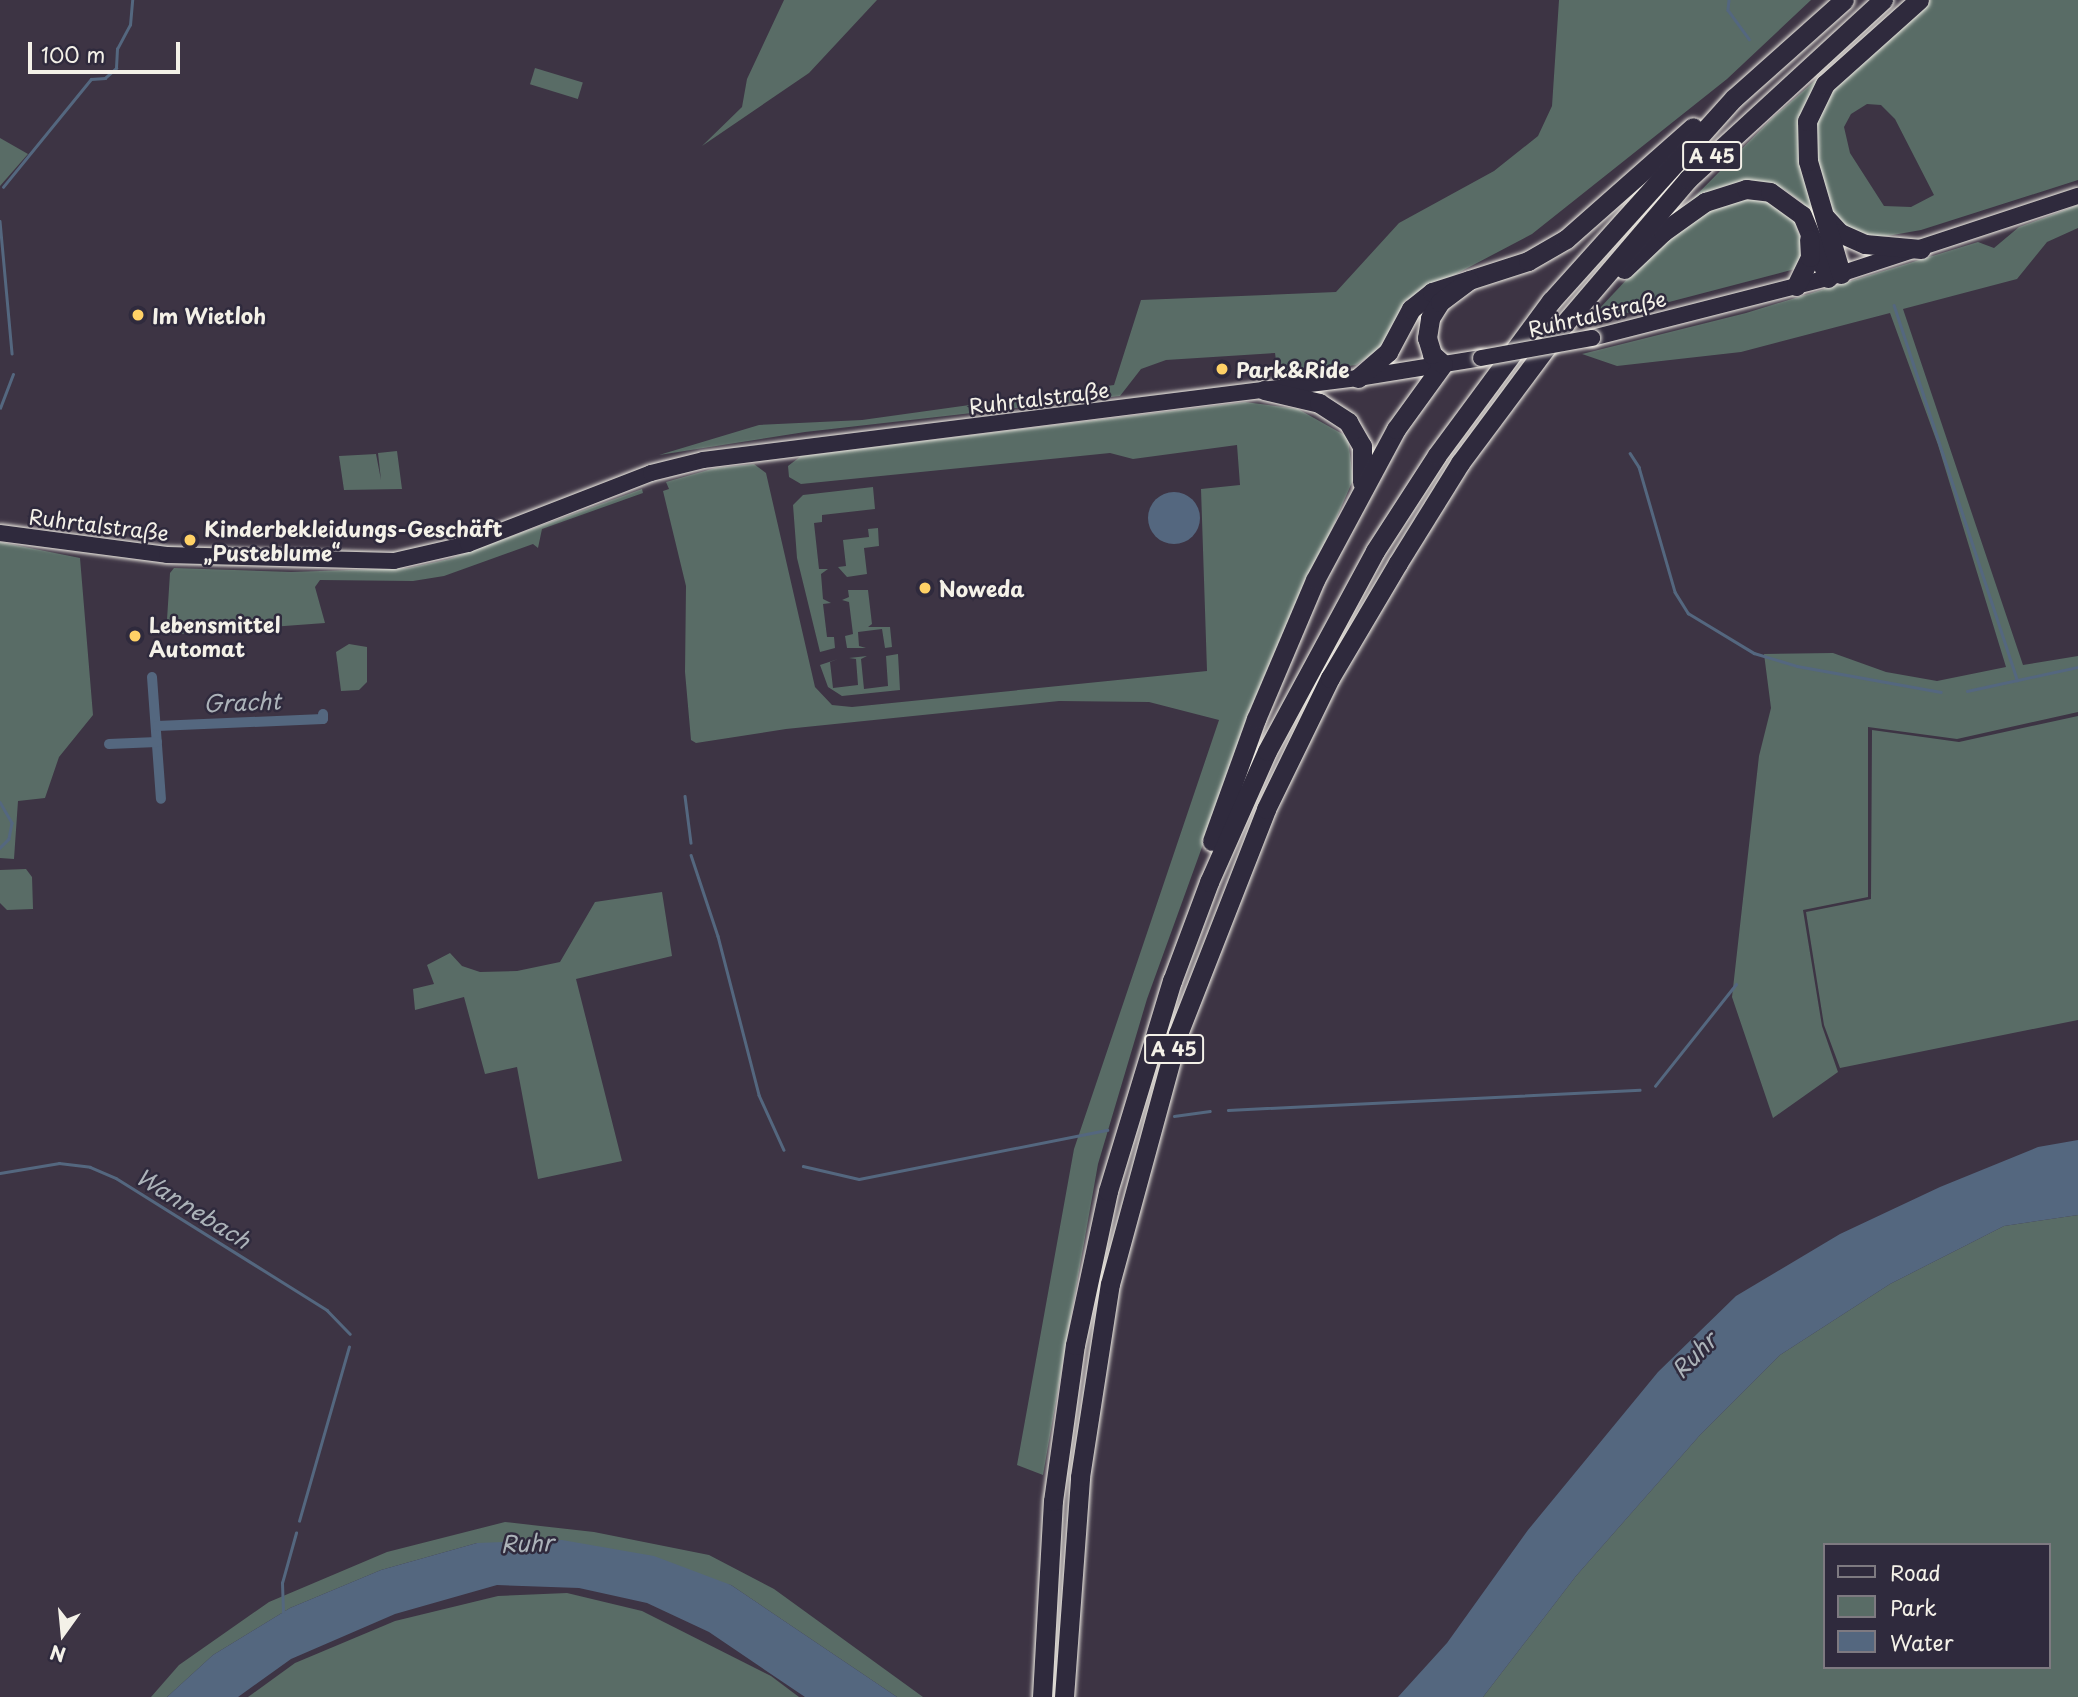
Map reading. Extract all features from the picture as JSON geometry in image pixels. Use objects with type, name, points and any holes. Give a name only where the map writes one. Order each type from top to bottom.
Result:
[{"type":"highway","name":"A 45","points":[[1042,1697],[1057,1475],[1075,1345],[1096,1243],[1134,1096],[1172,981],[1209,882],[1267,751],[1375,551],[1437,455],[1551,301],[1734,98],[1843,0]]},
{"type":"highway","name":"A 45","points":[[1064,1697],[1080,1478],[1110,1284],[1125,1219],[1178,1034],[1237,877],[1319,702],[1371,607],[1460,463],[1559,330],[1688,179],[1883,0]]},
{"type":"highway","points":[[1835,276],[1817,223],[1805,142],[1812,104],[1825,84],[1919,0]]},
{"type":"highway","points":[[1359,378],[1388,352],[1411,309],[1432,292],[1528,261],[1566,239],[1690,129],[1734,98]]},
{"type":"highway","points":[[1559,330],[1663,232],[1727,193],[1770,191],[1817,223],[1858,242],[1921,249]]},
{"type":"highway","points":[[1796,286],[1810,257],[1817,223]]},
{"type":"highway","points":[[1172,981],[1203,864],[1256,719],[1356,497],[1396,429],[1443,364],[1432,354],[1427,338],[1430,318],[1440,302],[1469,280]]},
{"type":"highway","points":[[1264,390],[1319,403],[1348,422],[1364,459],[1356,497]]},
{"type":"main road","name":"Ruhrtalstraße","points":[[0,533],[171,555],[394,561],[468,544],[651,473],[703,460],[1359,378],[1592,338],[1835,276],[2078,196]]},
{"type":"green space","points":[[784,0],[877,0],[809,73],[702,146],[742,107],[747,79]]},
{"type":"green space","points":[[1559,0],[1811,0],[1727,79],[1532,234],[1405,301],[1380,349],[1356,365],[1278,376],[1275,353],[1166,360],[1141,369],[1120,396],[805,432],[659,455],[759,425],[862,420],[1114,385],[1141,300],[1336,292],[1399,223],[1494,171],[1538,136],[1552,106]]},
{"type":"green space","points":[[1908,0],[1805,111],[1830,257],[1804,204],[1784,189],[1769,184],[1667,225],[1773,117]]},
{"type":"green space","points":[[1930,0],[2078,0],[2078,180],[1921,230],[1876,238],[1836,222],[1817,173],[1815,112],[1832,85]],"holes":[[[1867,104],[1881,105],[1895,119],[1934,195],[1911,207],[1884,206],[1850,153],[1844,127],[1851,114]]]},
{"type":"green space","points":[[535,68],[583,83],[578,99],[530,84]]},
{"type":"green space","points":[[0,138],[28,154],[0,186]]},
{"type":"green space","points":[[1744,196],[1774,201],[1794,219],[1804,249],[1795,269],[1585,324],[1657,247],[1710,206]]},
{"type":"green space","points":[[2078,205],[2078,228],[2047,242],[2017,279],[1903,309],[2023,665],[2078,656],[2078,712],[1957,739],[1868,727],[1868,897],[1803,910],[1822,1026],[1838,1072],[1773,1118],[1732,997],[1759,756],[1771,708],[1764,654],[1833,653],[1886,672],[1937,681],[2006,667],[1938,445],[1890,313],[1741,352],[1617,366],[1582,354],[1746,313],[1978,242],[1994,248],[2019,227]]},
{"type":"green space","points":[[1245,402],[1298,409],[1348,437],[1353,480],[1243,734],[1147,999],[1098,1164],[1043,1475],[1017,1465],[1074,1149],[1219,720],[1149,702],[1059,701],[786,729],[696,743],[691,740],[685,672],[686,586],[663,491],[669,489],[666,482],[715,468],[754,464],[766,473],[815,687],[832,705],[852,707],[1207,671],[1201,489],[1240,485],[1237,445],[1133,459],[1110,453],[801,484],[789,477],[788,466],[801,456]]},
{"type":"green space","points":[[397,451],[402,489],[344,490],[339,456],[376,454],[381,480],[378,453]]},
{"type":"green space","points":[[873,487],[875,509],[822,515],[822,522],[814,523],[819,569],[828,569],[821,574],[823,599],[831,603],[823,604],[827,637],[834,637],[835,648],[820,652],[797,558],[793,505],[803,495]]},
{"type":"green space","points":[[642,489],[643,493],[542,529],[538,548],[533,544],[444,576],[413,581],[320,580],[315,587],[325,623],[166,635],[170,573],[174,568],[291,572],[408,568],[449,559]]},
{"type":"green space","points":[[878,528],[879,546],[864,548],[867,574],[847,577],[838,567],[846,566],[843,540],[869,537],[868,529]]},
{"type":"green space","points":[[0,542],[80,558],[93,715],[59,757],[45,798],[18,801],[14,859],[0,858]]},
{"type":"green space","points":[[848,590],[868,590],[872,624],[868,627],[890,627],[892,647],[885,648],[882,629],[858,632],[859,646],[866,648],[847,648],[845,636],[853,634],[849,602],[842,600],[849,597]]},
{"type":"green space","points":[[349,644],[367,647],[367,682],[359,690],[341,691],[336,652]]},
{"type":"green space","points":[[898,654],[900,690],[842,696],[828,687],[820,665],[838,659],[830,662],[833,688],[858,685],[856,659],[849,658],[867,656],[861,659],[864,689],[888,686],[886,656]]},
{"type":"green space","points":[[2078,716],[2078,1020],[1840,1068],[1824,1025],[1806,912],[1871,899],[1872,730],[1959,742]]},
{"type":"green space","points":[[26,869],[32,877],[33,909],[7,910],[0,903],[0,870]]},
{"type":"green space","points":[[662,892],[672,956],[576,979],[622,1161],[538,1179],[517,1067],[485,1074],[464,997],[415,1010],[413,989],[434,984],[427,965],[450,953],[462,966],[480,972],[517,971],[560,962],[595,902]]},
{"type":"green space","points":[[2078,1215],[2078,1697],[1483,1697],[1576,1576],[1700,1435],[1780,1355],[1890,1284],[2004,1226]]},
{"type":"green space","points":[[505,1522],[594,1532],[709,1555],[774,1589],[923,1697],[897,1697],[731,1585],[477,1543],[381,1570],[290,1608],[213,1655],[167,1697],[151,1697],[179,1665],[269,1602],[387,1552]]},
{"type":"green space","points":[[567,1593],[642,1611],[771,1676],[799,1697],[248,1697],[295,1663],[395,1621],[498,1596]]},
{"type":"water","points":[[1174,492],[1184,494],[1192,500],[1198,508],[1198,528],[1192,536],[1184,542],[1174,544],[1164,542],[1156,536],[1150,528],[1148,518],[1150,508],[1156,500],[1164,494]]},
{"type":"water","name":"Ruhr","points":[[2078,1140],[2078,1215],[2004,1226],[1890,1284],[1780,1355],[1700,1435],[1576,1576],[1483,1697],[1398,1697],[1447,1643],[1528,1530],[1658,1372],[1736,1296],[1840,1234],[1940,1187],[2038,1147]]},
{"type":"water","name":"Ruhr","points":[[562,1540],[654,1556],[731,1585],[897,1697],[805,1697],[709,1632],[647,1603],[579,1588],[497,1585],[395,1614],[291,1659],[238,1697],[167,1697],[213,1655],[290,1608],[381,1570],[477,1543]]},
{"type":"waterway","points":[[3,187],[91,79],[105,78],[116,68],[117,49],[130,25],[132,0]]},
{"type":"waterway","points":[[1729,0],[1728,10],[1749,39]]},
{"type":"waterway","points":[[0,221],[12,353]]},
{"type":"waterway","points":[[1894,305],[2017,680]]},
{"type":"waterway","points":[[0,408],[13,374]]},
{"type":"waterway","points":[[1630,453],[1639,467],[1675,592],[1688,613],[1754,653],[1797,666],[1941,692]]},
{"type":"waterway","points":[[1967,691],[2078,667]]},
{"type":"waterway","name":"Gracht","points":[[152,677],[161,799]]},
{"type":"waterway","name":"Gracht","points":[[157,726],[323,719],[323,714]]},
{"type":"waterway","name":"Gracht","points":[[109,744],[157,742]]},
{"type":"waterway","points":[[685,796],[691,843]]},
{"type":"waterway","points":[[0,802],[12,823],[9,839],[0,848]]},
{"type":"waterway","points":[[691,855],[718,936],[759,1095],[784,1150]]},
{"type":"waterway","points":[[1655,1086],[1736,984]]},
{"type":"waterway","points":[[1228,1110],[1640,1090]]},
{"type":"waterway","points":[[1174,1116],[1210,1111]]},
{"type":"waterway","points":[[803,1166],[859,1179],[1107,1130]]},
{"type":"waterway","name":"Wannebach","points":[[0,1173],[59,1163],[90,1167],[116,1178],[327,1310],[350,1334]]},
{"type":"waterway","name":"Wannebach","points":[[299,1521],[349,1347]]},
{"type":"waterway","name":"Wannebach","points":[[283,1612],[282,1583],[296,1533]]},
{"type":"place","name":"Im Wietloh","points":[[138,315]]},
{"type":"place","name":"Park&Ride","points":[[1222,369]]},
{"type":"place","name":"Kinderbekleidungs-Geschäft „Pusteblume“","points":[[190,540]]},
{"type":"place","name":"Noweda","points":[[925,588]]},
{"type":"place","name":"Lebensmittel Automat","points":[[135,636]]}]
